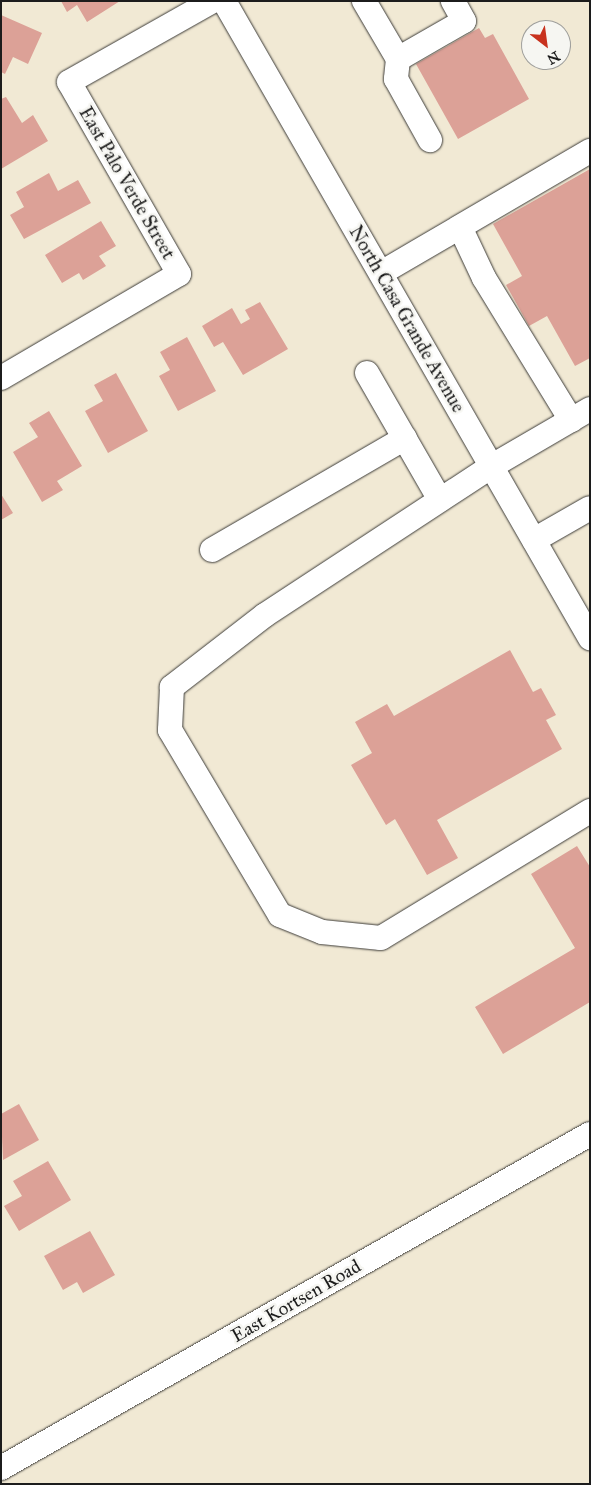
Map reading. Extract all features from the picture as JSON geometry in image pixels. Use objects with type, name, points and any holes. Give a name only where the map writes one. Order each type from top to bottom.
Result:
[{"type":"street","name":"East Palo Verde Street","points":[[1,378],[179,274],[69,82],[213,1]]},
{"type":"street","name":"North Casa Grande Avenue","points":[[224,1],[590,638]]},
{"type":"street","points":[[364,1],[398,59],[396,79],[430,140]]},
{"type":"street","points":[[398,59],[464,20],[453,1]]},
{"type":"street","points":[[381,274],[590,151]]},
{"type":"street","points":[[460,227],[484,278],[580,414],[492,466],[265,615],[172,687],[170,730],[280,915],[322,932],[381,938],[590,811]]},
{"type":"street","points":[[367,373],[440,500]]},
{"type":"street","points":[[212,550],[405,438]]},
{"type":"street","points":[[534,540],[590,508]]},
{"type":"street","name":"East Kortsen Road","points":[[1,1468],[590,1134]]},
{"type":"building","points":[[61,1],[120,1],[87,22],[77,5],[67,12]]},
{"type":"building","points":[[1,15],[42,33],[28,64],[13,57],[5,74],[1,72]]},
{"type":"building","points":[[479,28],[485,38],[493,34],[529,99],[458,139],[416,64]]},
{"type":"building","points":[[6,97],[22,123],[33,115],[48,141],[1,169],[1,99]]},
{"type":"building","points":[[590,169],[590,358],[575,366],[547,316],[529,326],[506,285],[522,276],[493,224]]},
{"type":"building","points":[[49,173],[58,191],[78,180],[91,203],[24,239],[10,215],[24,207],[16,192]]},
{"type":"building","points":[[101,221],[116,246],[99,256],[106,266],[83,280],[79,273],[62,283],[45,255]]},
{"type":"building","points":[[260,302],[288,349],[243,375],[223,342],[214,347],[202,326],[232,308],[241,324],[250,319],[245,310]]},
{"type":"building","points":[[187,337],[216,391],[178,411],[159,376],[170,370],[160,352]]},
{"type":"building","points":[[116,373],[148,431],[108,453],[85,411],[103,401],[94,385]]},
{"type":"building","points":[[49,411],[82,466],[57,481],[63,490],[42,502],[13,452],[38,437],[29,423]]},
{"type":"building","points":[[1,494],[13,513],[1,520]]},
{"type":"building","points":[[510,650],[533,692],[541,688],[556,715],[546,720],[562,749],[437,820],[458,858],[427,875],[395,819],[386,825],[351,765],[372,753],[355,722],[387,704],[394,716]]},
{"type":"building","points":[[577,846],[590,867],[590,1002],[503,1054],[475,1007],[575,948],[531,874]]},
{"type":"building","points":[[19,1104],[39,1140],[3,1160],[1,1114]]},
{"type":"building","points":[[48,1161],[71,1200],[19,1231],[4,1206],[22,1196],[13,1181]]},
{"type":"building","points":[[90,1231],[115,1275],[83,1293],[77,1282],[63,1290],[44,1256]]}]
